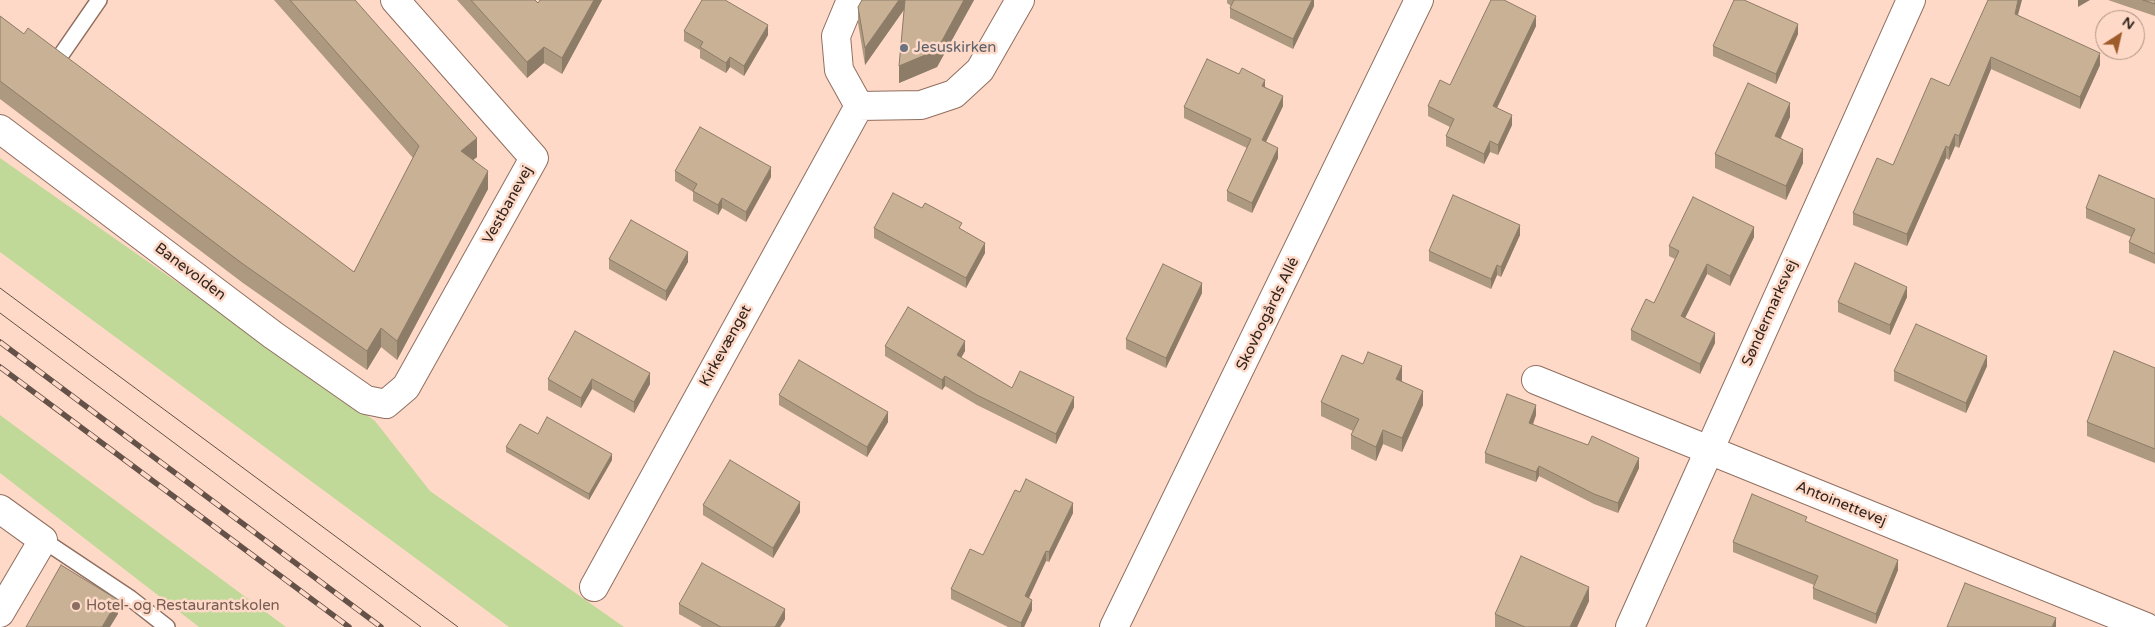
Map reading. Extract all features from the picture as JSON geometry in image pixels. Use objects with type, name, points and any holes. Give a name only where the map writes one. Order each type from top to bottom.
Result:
[{"type":"street","name":"Vestbanevej","points":[[386,404],[406,387],[534,158],[395,0]]},
{"type":"street","points":[[851,0],[836,36],[838,70],[858,106],[921,105],[954,94],[980,70],[1020,0]]},
{"type":"street","name":"Skovbogårds Allé","points":[[1114,627],[1419,0]]},
{"type":"street","name":"Søndermarksvej","points":[[1630,627],[1911,0]]},
{"type":"street","name":"Kirkevænget","points":[[594,587],[858,106]]},
{"type":"street","name":"Banevolden","points":[[0,130],[273,335],[366,400],[386,404]]},
{"type":"street","name":"Antoinettevej","points":[[1536,380],[2146,627]]},
{"type":"street","points":[[0,509],[42,540],[0,613]]},
{"type":"lane","points":[[62,55],[99,0]]},
{"type":"lane","points":[[42,540],[130,598],[167,627]]},
{"type":"green space","points":[[0,158],[375,421],[430,491],[624,627],[509,627],[0,252]]},
{"type":"green space","points":[[0,415],[286,627],[199,627],[0,473]]},
{"type":"building","points":[[290,0],[355,0],[477,138],[461,151],[488,171],[397,341],[381,328],[367,351],[243,264],[0,81],[0,16],[24,34],[28,28],[354,272],[419,146]]},
{"type":"building","points":[[471,0],[535,0],[538,3],[540,0],[594,0],[562,58],[544,47],[527,62]]},
{"type":"building","points":[[702,0],[725,0],[768,25],[744,66],[730,57],[726,63],[700,47],[703,42],[684,31]]},
{"type":"building","points":[[862,0],[899,0],[865,48],[858,7]]},
{"type":"building","points":[[905,0],[964,0],[937,50],[899,66]]},
{"type":"building","points":[[1234,0],[1312,0],[1293,39],[1230,8]]},
{"type":"building","points":[[1491,0],[1504,0],[1536,16],[1493,106],[1512,115],[1498,145],[1490,141],[1484,154],[1446,136],[1454,119],[1428,106],[1440,80],[1450,85]]},
{"type":"building","points":[[1734,0],[1744,0],[1798,24],[1776,74],[1713,46]]},
{"type":"building","points":[[1988,0],[2018,0],[2015,14],[2095,51],[2095,60],[2097,60],[2080,97],[1991,57],[1959,136],[1955,134],[1949,148],[1946,146],[1907,234],[1853,213],[1877,158],[1893,165],[1931,78],[1949,86]]},
{"type":"building","points":[[2143,0],[2155,0],[2155,4]]},
{"type":"building","points":[[1207,59],[1239,74],[1242,68],[1265,80],[1262,86],[1283,96],[1262,140],[1278,148],[1252,203],[1227,191],[1251,139],[1184,107]]},
{"type":"building","points":[[1748,83],[1790,103],[1775,136],[1803,149],[1786,186],[1715,154]]},
{"type":"building","points":[[700,127],[771,167],[746,212],[722,198],[718,205],[693,191],[697,184],[675,171]]},
{"type":"building","points":[[2099,175],[2155,199],[2155,254],[2129,242],[2135,229],[2086,208]]},
{"type":"building","points":[[893,193],[922,208],[925,203],[962,223],[959,228],[985,243],[966,278],[874,228]]},
{"type":"building","points":[[1453,195],[1520,225],[1501,267],[1497,265],[1491,279],[1429,251]]},
{"type":"building","points":[[1693,197],[1754,227],[1730,276],[1707,264],[1681,316],[1715,333],[1700,364],[1631,330],[1646,299],[1654,303],[1679,251],[1669,246]]},
{"type":"building","points":[[631,220],[688,252],[666,291],[609,259]]},
{"type":"building","points":[[1855,263],[1907,287],[1890,325],[1838,302]]},
{"type":"building","points":[[1163,264],[1202,283],[1166,358],[1126,339]]},
{"type":"building","points":[[908,307],[965,341],[957,355],[1012,388],[1020,371],[1074,397],[1056,434],[977,395],[945,376],[942,380],[885,346]]},
{"type":"building","points":[[1916,324],[1987,356],[1966,403],[1894,371]]},
{"type":"building","points":[[575,331],[650,373],[634,402],[592,379],[581,398],[548,379]]},
{"type":"building","points":[[2114,351],[2155,368],[2155,449],[2087,422]]},
{"type":"building","points":[[1368,352],[1402,366],[1396,379],[1423,391],[1402,438],[1383,430],[1376,447],[1351,435],[1359,419],[1321,402],[1342,355],[1363,364]]},
{"type":"building","points":[[799,360],[888,412],[867,447],[779,395]]},
{"type":"building","points":[[1507,394],[1536,405],[1529,423],[1588,445],[1592,436],[1639,458],[1618,503],[1594,494],[1539,466],[1536,472],[1485,453]]},
{"type":"building","points":[[547,417],[612,454],[589,494],[506,447],[520,424],[538,434]]},
{"type":"building","points":[[730,460],[800,502],[773,548],[703,505]]},
{"type":"building","points":[[1026,479],[1073,503],[1049,552],[1046,551],[1025,596],[1032,600],[1021,623],[951,589],[970,549],[983,555],[1015,490],[1020,492]]},
{"type":"building","points":[[1752,494],[1807,517],[1805,521],[1898,560],[1876,614],[1813,588],[1818,576],[1733,542]]},
{"type":"building","points":[[1521,556],[1589,587],[1570,627],[1525,627],[1495,614]]},
{"type":"building","points":[[702,563],[785,609],[775,627],[721,627],[679,604]]},
{"type":"building","points":[[61,565],[118,600],[102,627],[26,627]]},
{"type":"building","points":[[1965,583],[2056,618],[2052,627],[1947,627]]},
{"type":"tram line","points":[[0,288],[458,627]]},
{"type":"tram line","points":[[0,313],[421,627]]},
{"type":"railway","points":[[0,342],[381,627]]},
{"type":"railway","points":[[0,367],[349,627]]},
{"type":"place","name":"Jesuskirken","points":[[904,48]]},
{"type":"place","name":"Hotel- og Restaurantskolen","points":[[76,606]]}]
